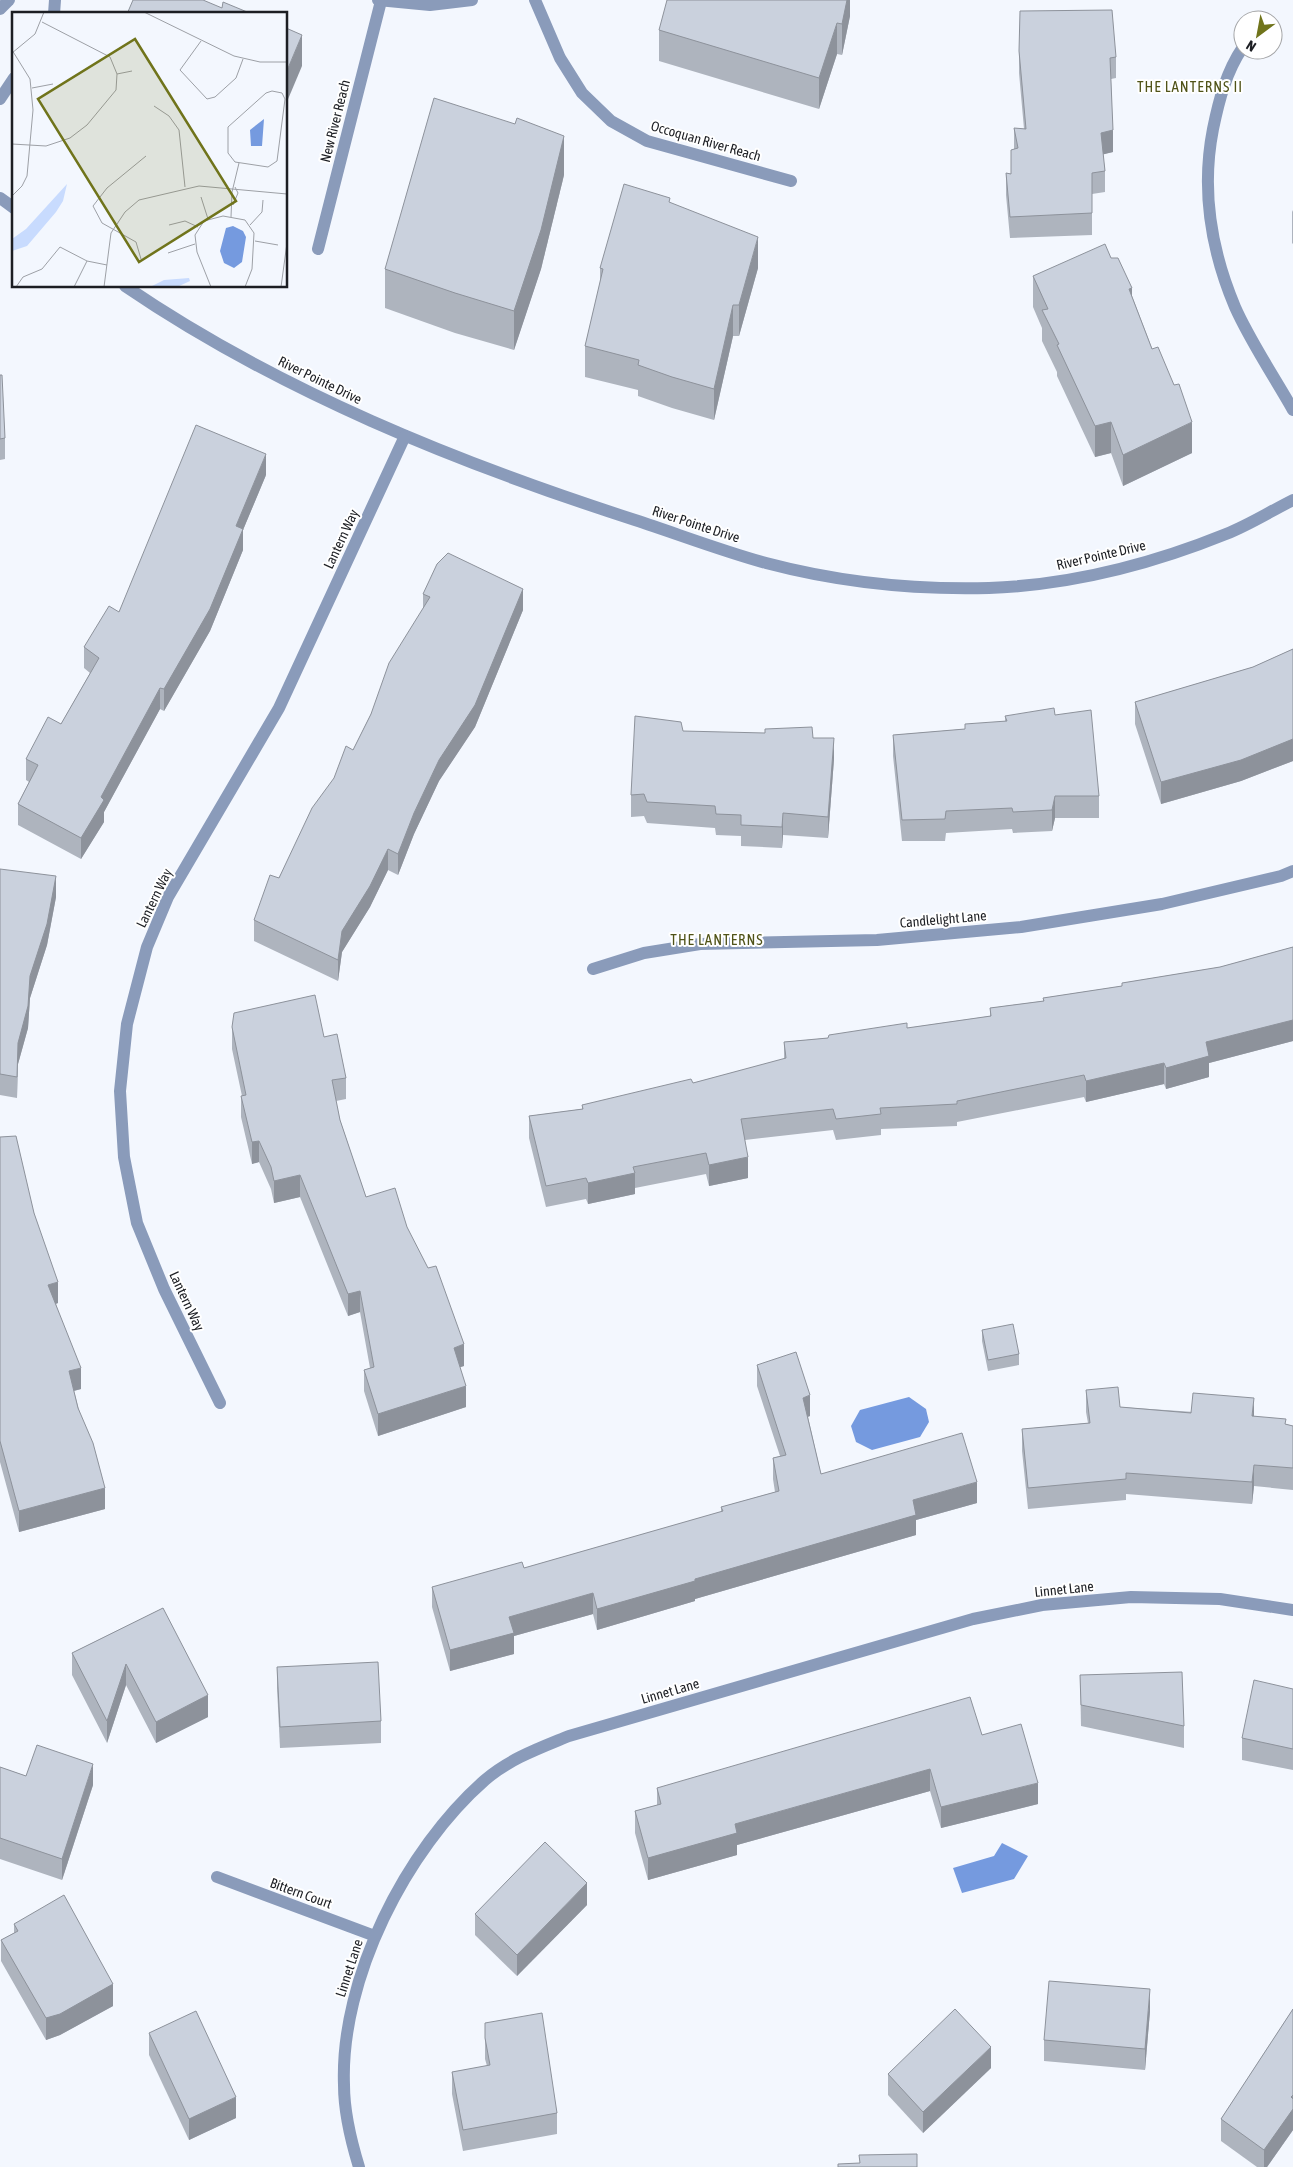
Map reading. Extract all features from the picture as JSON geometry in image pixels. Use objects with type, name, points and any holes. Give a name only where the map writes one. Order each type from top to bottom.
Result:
[{"type":"street","points":[[0,9],[9,0]]},
{"type":"street","points":[[379,1],[430,5],[472,0]]},
{"type":"street","name":"Occoquan River Reach","points":[[535,0],[560,58],[582,92],[612,121],[647,141],[791,180]]},
{"type":"street","name":"New River Reach","points":[[318,249],[379,1]]},
{"type":"street","points":[[1234,60],[1219,100],[1208,152],[1208,206],[1217,258],[1236,308],[1293,410]]},
{"type":"street","points":[[0,99],[12,81]]},
{"type":"street","points":[[0,198],[12,207]]},
{"type":"street","name":"River Pointe Drive","points":[[128,288],[265,370],[342,409],[406,436],[562,496],[766,562],[846,580],[926,588],[991,588],[1056,581],[1136,565],[1228,534],[1293,500]]},
{"type":"street","name":"Lantern Way","points":[[220,1403],[164,1289],[137,1223],[124,1157],[120,1091],[127,1024],[147,947],[168,897],[279,708],[406,436]]},
{"type":"street","name":"Candlelight Lane","points":[[593,969],[644,953],[700,944],[878,940],[1020,927],[1162,904],[1281,876],[1293,871]]},
{"type":"street","name":"Linnet Lane","points":[[359,2167],[350,2135],[343,2083],[348,2019],[375,1936],[402,1883],[440,1828],[486,1780],[525,1754],[569,1736],[973,1618],[1042,1605],[1131,1597],[1220,1599],[1293,1610]]},
{"type":"street","name":"Bittern Court","points":[[217,1878],[375,1936]]},
{"type":"water","points":[[909,1397],[926,1409],[929,1422],[920,1437],[872,1450],[856,1442],[851,1426],[860,1410]]},
{"type":"water","points":[[1002,1843],[1028,1856],[1014,1879],[962,1893],[953,1868],[994,1856]]},
{"type":"building","points":[[133,0],[203,0],[222,8],[223,2],[247,12],[128,12]]},
{"type":"building","points":[[667,0],[847,0],[842,24],[837,23],[819,78],[659,30]]},
{"type":"building","points":[[1112,10],[1116,57],[1110,58],[1113,130],[1101,133],[1105,171],[1092,173],[1092,213],[1010,217],[1006,173],[1011,174],[1011,150],[1018,148],[1014,128],[1026,129],[1019,51],[1020,11]]},
{"type":"building","points":[[288,29],[302,35],[288,68]]},
{"type":"building","points":[[434,98],[515,124],[517,118],[564,136],[541,230],[514,311],[385,269]]},
{"type":"building","points":[[624,184],[670,198],[669,202],[758,237],[739,305],[733,305],[714,389],[638,365],[639,360],[585,346],[603,269],[600,268]]},
{"type":"building","points":[[1105,244],[1111,258],[1118,258],[1132,288],[1129,289],[1152,349],[1158,347],[1174,385],[1179,384],[1192,422],[1123,455],[1111,422],[1095,426],[1042,310],[1048,309],[1033,276]]},
{"type":"building","points":[[0,375],[2,375],[5,438],[0,439]]},
{"type":"building","points":[[196,425],[266,454],[236,526],[243,529],[210,609],[164,689],[160,688],[101,797],[104,800],[81,838],[18,804],[38,765],[26,759],[48,717],[61,724],[99,658],[84,647],[109,606],[119,612]]},
{"type":"building","points":[[448,553],[523,589],[475,705],[439,760],[414,813],[398,854],[388,849],[370,886],[342,931],[338,960],[254,920],[270,875],[279,878],[312,808],[334,778],[346,746],[353,750],[371,714],[389,663],[430,597],[423,594],[437,564]]},
{"type":"building","points":[[1293,649],[1293,739],[1241,760],[1161,782],[1135,702],[1253,667]]},
{"type":"building","points":[[1054,708],[1055,715],[1091,710],[1099,796],[1055,796],[1052,810],[1013,812],[1012,808],[946,811],[945,819],[902,820],[893,735],[965,729],[965,724],[1007,721],[1005,716]]},
{"type":"building","points":[[635,716],[681,722],[683,731],[765,733],[765,729],[812,727],[813,738],[834,738],[828,817],[783,813],[782,827],[741,825],[741,815],[716,814],[715,806],[647,802],[644,794],[631,795]]},
{"type":"building","points":[[0,869],[56,876],[47,924],[30,976],[28,1006],[18,1043],[17,1077],[0,1074]]},
{"type":"building","points":[[1293,947],[1293,1020],[1206,1042],[1209,1056],[1166,1068],[1164,1063],[1086,1081],[1084,1075],[957,1101],[957,1104],[880,1108],[881,1114],[836,1119],[833,1109],[741,1119],[748,1157],[709,1165],[706,1153],[633,1167],[635,1173],[588,1183],[586,1178],[546,1186],[529,1116],[583,1109],[582,1105],[691,1079],[693,1083],[786,1058],[784,1042],[828,1038],[829,1035],[907,1023],[907,1028],[991,1016],[990,1008],[1044,1001],[1043,998],[1122,986],[1122,983],[1220,967]]},
{"type":"building","points":[[315,995],[324,1037],[337,1034],[346,1078],[332,1080],[340,1120],[366,1197],[395,1188],[407,1227],[428,1268],[436,1266],[464,1344],[454,1348],[466,1386],[378,1414],[364,1370],[374,1367],[360,1291],[348,1294],[300,1175],[274,1181],[271,1167],[259,1141],[252,1142],[241,1096],[246,1095],[232,1027],[234,1013]]},
{"type":"building","points":[[16,1136],[34,1213],[58,1282],[48,1285],[81,1368],[69,1371],[78,1408],[93,1443],[105,1488],[19,1511],[0,1441],[0,1137]]},
{"type":"building","points":[[1013,1324],[1019,1354],[988,1360],[982,1330]]},
{"type":"building","points":[[796,1352],[810,1395],[803,1398],[821,1474],[962,1433],[977,1482],[913,1500],[916,1515],[695,1579],[695,1581],[597,1609],[593,1593],[509,1617],[514,1633],[450,1650],[432,1587],[522,1562],[524,1568],[723,1511],[721,1507],[779,1491],[773,1458],[786,1455],[757,1365]]},
{"type":"building","points":[[1118,1387],[1120,1407],[1191,1413],[1193,1393],[1254,1398],[1252,1416],[1286,1419],[1285,1424],[1293,1426],[1293,1468],[1254,1465],[1252,1482],[1126,1473],[1126,1479],[1028,1488],[1022,1429],[1090,1423],[1086,1390]]},
{"type":"building","points":[[163,1608],[208,1695],[156,1722],[126,1664],[107,1721],[72,1653]]},
{"type":"building","points":[[378,1662],[381,1721],[280,1727],[277,1667]]},
{"type":"building","points":[[1182,1672],[1184,1726],[1081,1705],[1080,1675]]},
{"type":"building","points":[[1254,1680],[1293,1689],[1293,1749],[1242,1738]]},
{"type":"building","points":[[970,1697],[982,1735],[1021,1724],[1038,1783],[941,1807],[930,1769],[735,1824],[737,1833],[648,1858],[635,1811],[661,1804],[657,1788]]},
{"type":"building","points":[[37,1745],[93,1764],[62,1859],[0,1838],[0,1767],[26,1776]]},
{"type":"building","points":[[545,1842],[587,1883],[517,1955],[475,1914]]},
{"type":"building","points":[[64,1895],[113,1984],[60,2014],[46,2018],[1,1940],[18,1931],[14,1924]]},
{"type":"building","points":[[1049,1981],[1150,1989],[1145,2049],[1044,2040]]},
{"type":"building","points":[[955,2009],[991,2047],[923,2112],[888,2074]]},
{"type":"building","points":[[1293,2009],[1293,2095],[1291,2097],[1293,2099],[1293,2109],[1264,2150],[1221,2119]]},
{"type":"building","points":[[196,2011],[236,2097],[189,2119],[149,2033]]},
{"type":"building","points":[[542,2013],[557,2113],[463,2130],[452,2072],[490,2065],[485,2038],[485,2023]]},
{"type":"building","points":[[917,2154],[917,2167],[838,2167],[838,2164],[860,2163],[859,2155]]},
{"type":"district","name":"THE LANTERNS II","points":[[1190,87]]},
{"type":"district","name":"THE LANTERNS","points":[[717,940]]}]
